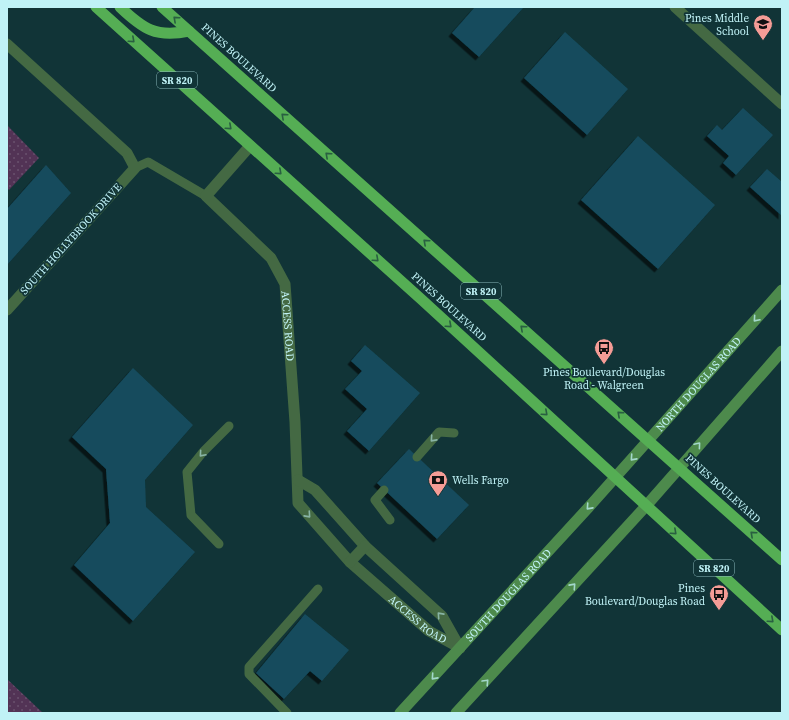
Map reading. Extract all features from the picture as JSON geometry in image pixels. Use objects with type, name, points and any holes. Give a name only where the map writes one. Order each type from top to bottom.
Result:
[{"type":"highway","name":"PINES BOULEVARD","points":[[96,7],[782,630]]},
{"type":"highway","points":[[120,7],[135,21],[151,31],[173,34],[189,31]]},
{"type":"highway","name":"PINES BOULEVARD","points":[[162,7],[680,467],[782,560]]},
{"type":"main road","name":"NORTH DOUGLAS ROAD","points":[[615,478],[782,290]]},
{"type":"main road","points":[[456,713],[646,506],[782,350]]},
{"type":"main road","name":"SOUTH DOUGLAS ROAD","points":[[400,713],[615,478]]},
{"type":"street","points":[[675,7],[782,104]]},
{"type":"street","points":[[7,44],[127,153],[135,168]]},
{"type":"street","points":[[206,196],[250,146]]},
{"type":"street","name":"SOUTH HOLLYBROOK DRIVE","points":[[7,310],[135,168]]},
{"type":"street","name":"ACCESS ROAD","points":[[206,196],[271,258],[285,284],[298,480],[298,503],[350,562],[429,632],[460,648]]},
{"type":"street","name":"ACCESS ROAD","points":[[298,480],[315,490],[365,546],[442,616],[460,648]]},
{"type":"street","points":[[350,562],[365,546]]},
{"type":"lane","points":[[135,168],[148,162],[206,196]]},
{"type":"lane","points":[[219,544],[191,515],[187,472],[203,452],[229,426]]},
{"type":"lane","points":[[417,457],[439,432],[454,433]]},
{"type":"lane","points":[[384,490],[375,500],[390,520]]},
{"type":"lane","points":[[287,713],[249,674],[249,667],[318,589]]},
{"type":"shaded area","points":[[7,125],[39,158],[9,190],[7,188]]},
{"type":"shaded area","points":[[7,679],[43,713],[7,713]]},
{"type":"building","points":[[475,7],[524,7],[479,57],[452,33]]},
{"type":"building","points":[[565,32],[628,89],[587,135],[524,78]]},
{"type":"building","points":[[743,108],[773,135],[736,175],[723,163],[729,156],[707,136],[717,125],[722,130]]},
{"type":"building","points":[[638,136],[715,205],[658,269],[581,200]]},
{"type":"building","points":[[46,165],[71,193],[7,265],[7,209]]},
{"type":"building","points":[[767,169],[782,182],[782,216],[750,187]]},
{"type":"building","points":[[365,345],[420,393],[369,451],[347,431],[367,409],[345,389],[362,371],[351,361]]},
{"type":"building","points":[[133,368],[193,425],[145,480],[146,507],[195,552],[133,621],[74,565],[110,523],[106,469],[72,437]]},
{"type":"building","points":[[409,449],[469,505],[437,539],[377,483]]},
{"type":"building","points":[[305,614],[349,650],[322,681],[310,671],[284,699],[256,673]]},
{"type":"place","name":"Pines Middle School","points":[[763,41]]},
{"type":"place","name":"Pines Boulevard/Douglas Road - Walgreen","points":[[604,365]]},
{"type":"place","name":"Wells Fargo","points":[[438,497]]},
{"type":"place","name":"Pines Boulevard/Douglas Road","points":[[719,611]]}]
